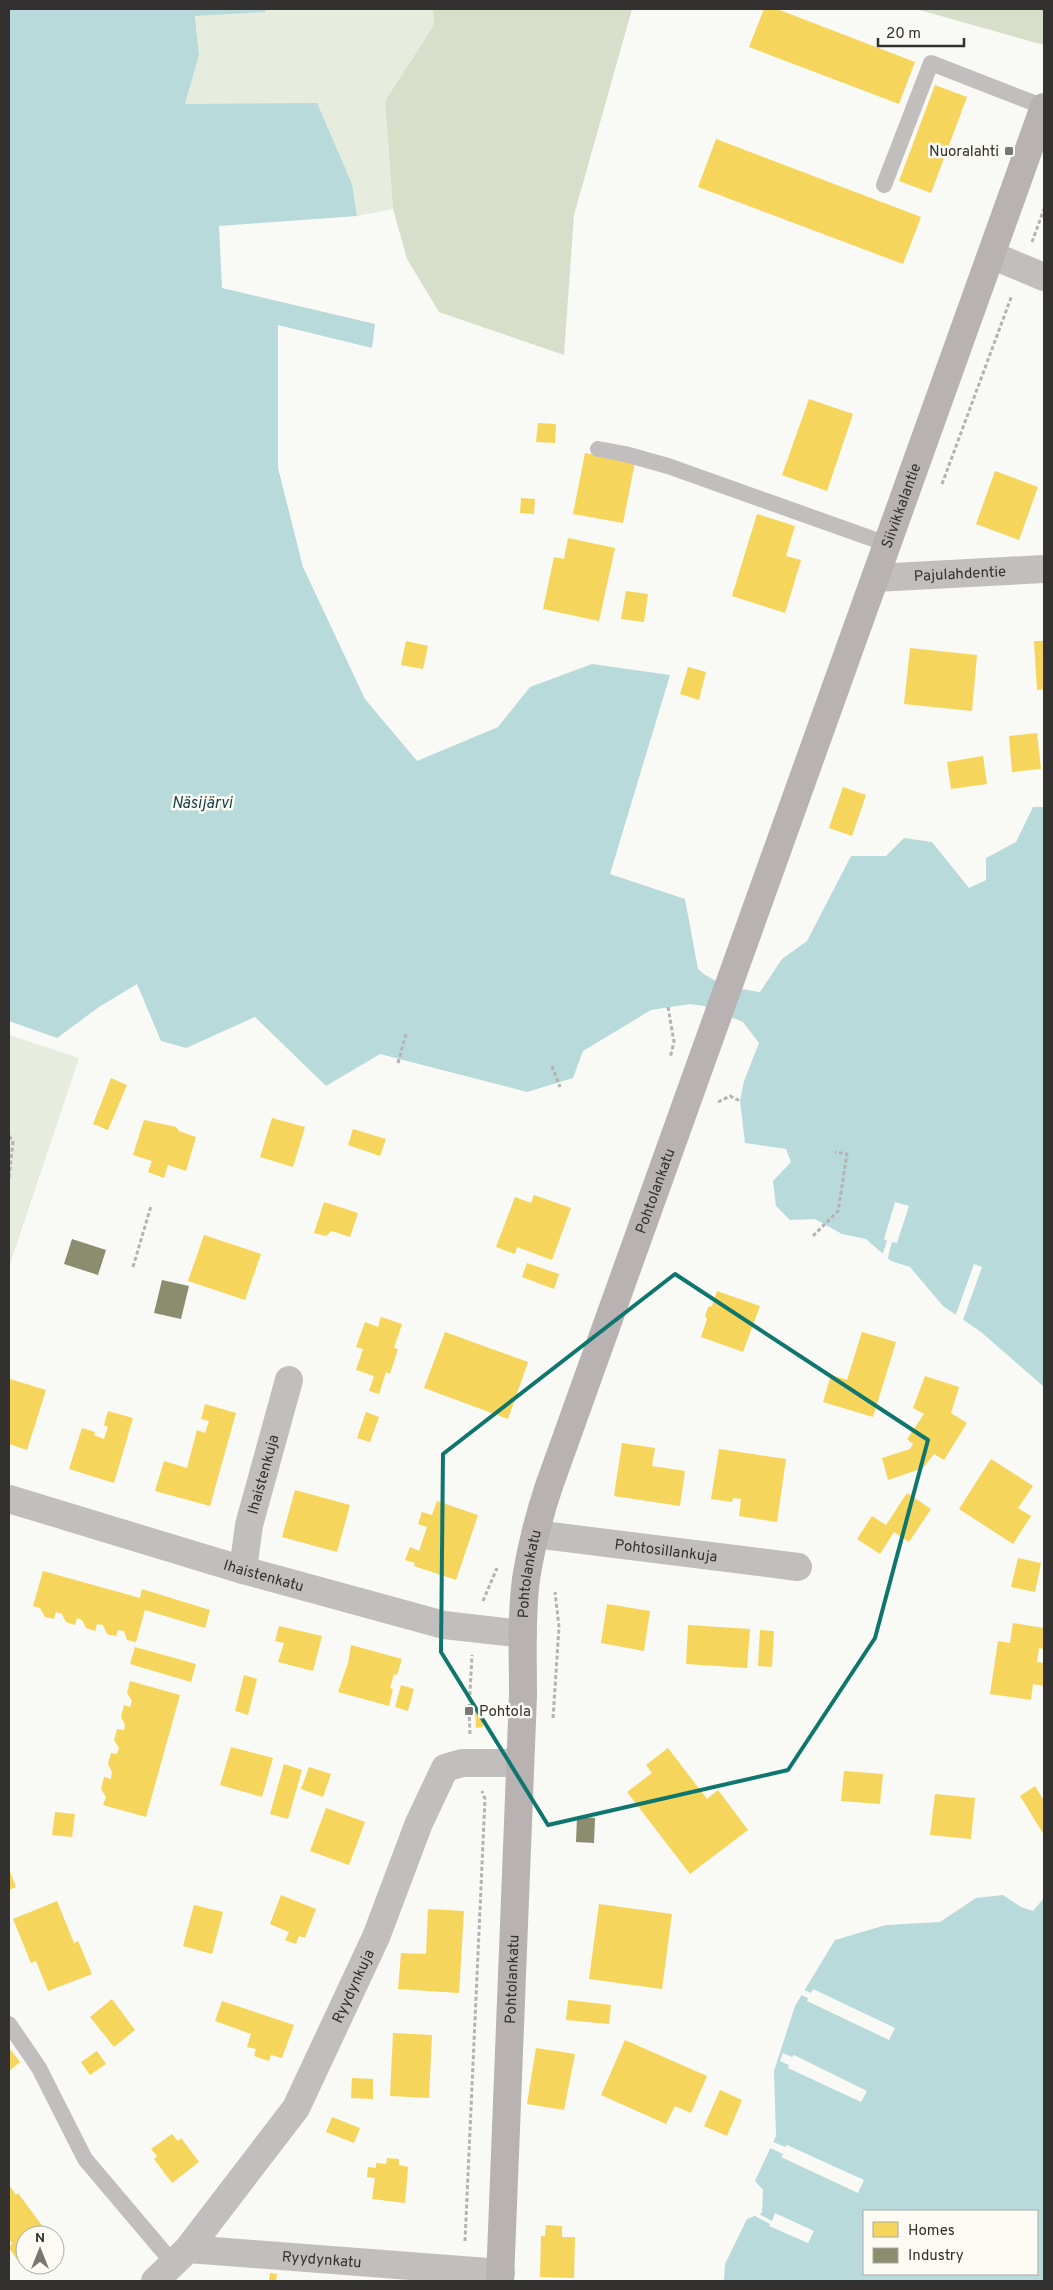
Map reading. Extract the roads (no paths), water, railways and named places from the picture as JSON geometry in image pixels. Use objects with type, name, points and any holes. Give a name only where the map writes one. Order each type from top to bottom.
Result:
[{"type":"main road","name":"Siivikkalantie","points":[[757,905],[1044,107]]},
{"type":"main road","name":"Pohtolankatu","points":[[501,2277],[526,1581],[535,1534],[549,1486],[757,905]]},
{"type":"street","points":[[991,255],[1034,272]]},
{"type":"street","name":"Pajulahdentie","points":[[875,578],[1044,570]]},
{"type":"street","name":"Ihaistenkuja","points":[[243,1570],[249,1524],[289,1380]]},
{"type":"street","name":"Ihaistenkatu","points":[[9,1499],[243,1570],[444,1625],[523,1634]]},
{"type":"street","name":"Pohtosillankuja","points":[[535,1534],[798,1568]]},
{"type":"street","name":"Ryydynkuja","points":[[172,2264],[296,2108],[376,1937],[419,1823],[445,1768],[462,1763],[520,1763]]},
{"type":"street","name":"Ryydynkatu","points":[[172,2264],[501,2277]]},
{"type":"lane","points":[[884,185],[931,63],[1044,107]]},
{"type":"lane","points":[[598,449],[625,454],[668,466],[887,544]]},
{"type":"lane","points":[[9,2024],[39,2068],[85,2159],[172,2264]]},
{"type":"water","name":"Näsijärvi","points":[[9,9],[266,9],[265,12],[195,16],[199,55],[185,104],[317,103],[352,184],[357,216],[219,226],[222,288],[375,324],[372,348],[278,325],[278,468],[303,567],[365,699],[417,761],[498,727],[530,687],[592,664],[670,675],[610,874],[685,899],[698,969],[711,979],[719,982],[760,992],[782,959],[807,941],[851,856],[886,856],[904,838],[932,842],[969,888],[986,880],[986,858],[1016,842],[1033,807],[1044,807],[1044,1387],[981,1332],[943,1306],[910,1267],[891,1261],[866,1239],[842,1234],[815,1219],[790,1220],[776,1206],[773,1181],[791,1162],[786,1149],[745,1143],[740,1101],[744,1081],[759,1043],[743,1022],[704,1006],[690,1004],[651,1010],[583,1051],[573,1078],[527,1092],[380,1054],[326,1086],[255,1017],[186,1048],[161,1041],[137,984],[99,1007],[57,1038],[9,1021]]},
{"type":"water","points":[[1003,1895],[1021,1907],[1033,1911],[1044,1898],[1044,2281],[724,2281],[725,2264],[747,2219],[762,2213],[763,2190],[755,2181],[776,2136],[774,2071],[795,2006],[835,1940],[886,1925],[940,1922],[976,1898]]},
{"type":"place","name":"Nuoralahti","points":[[1009,151]]},
{"type":"place","name":"Pohtola","points":[[469,1711]]}]
